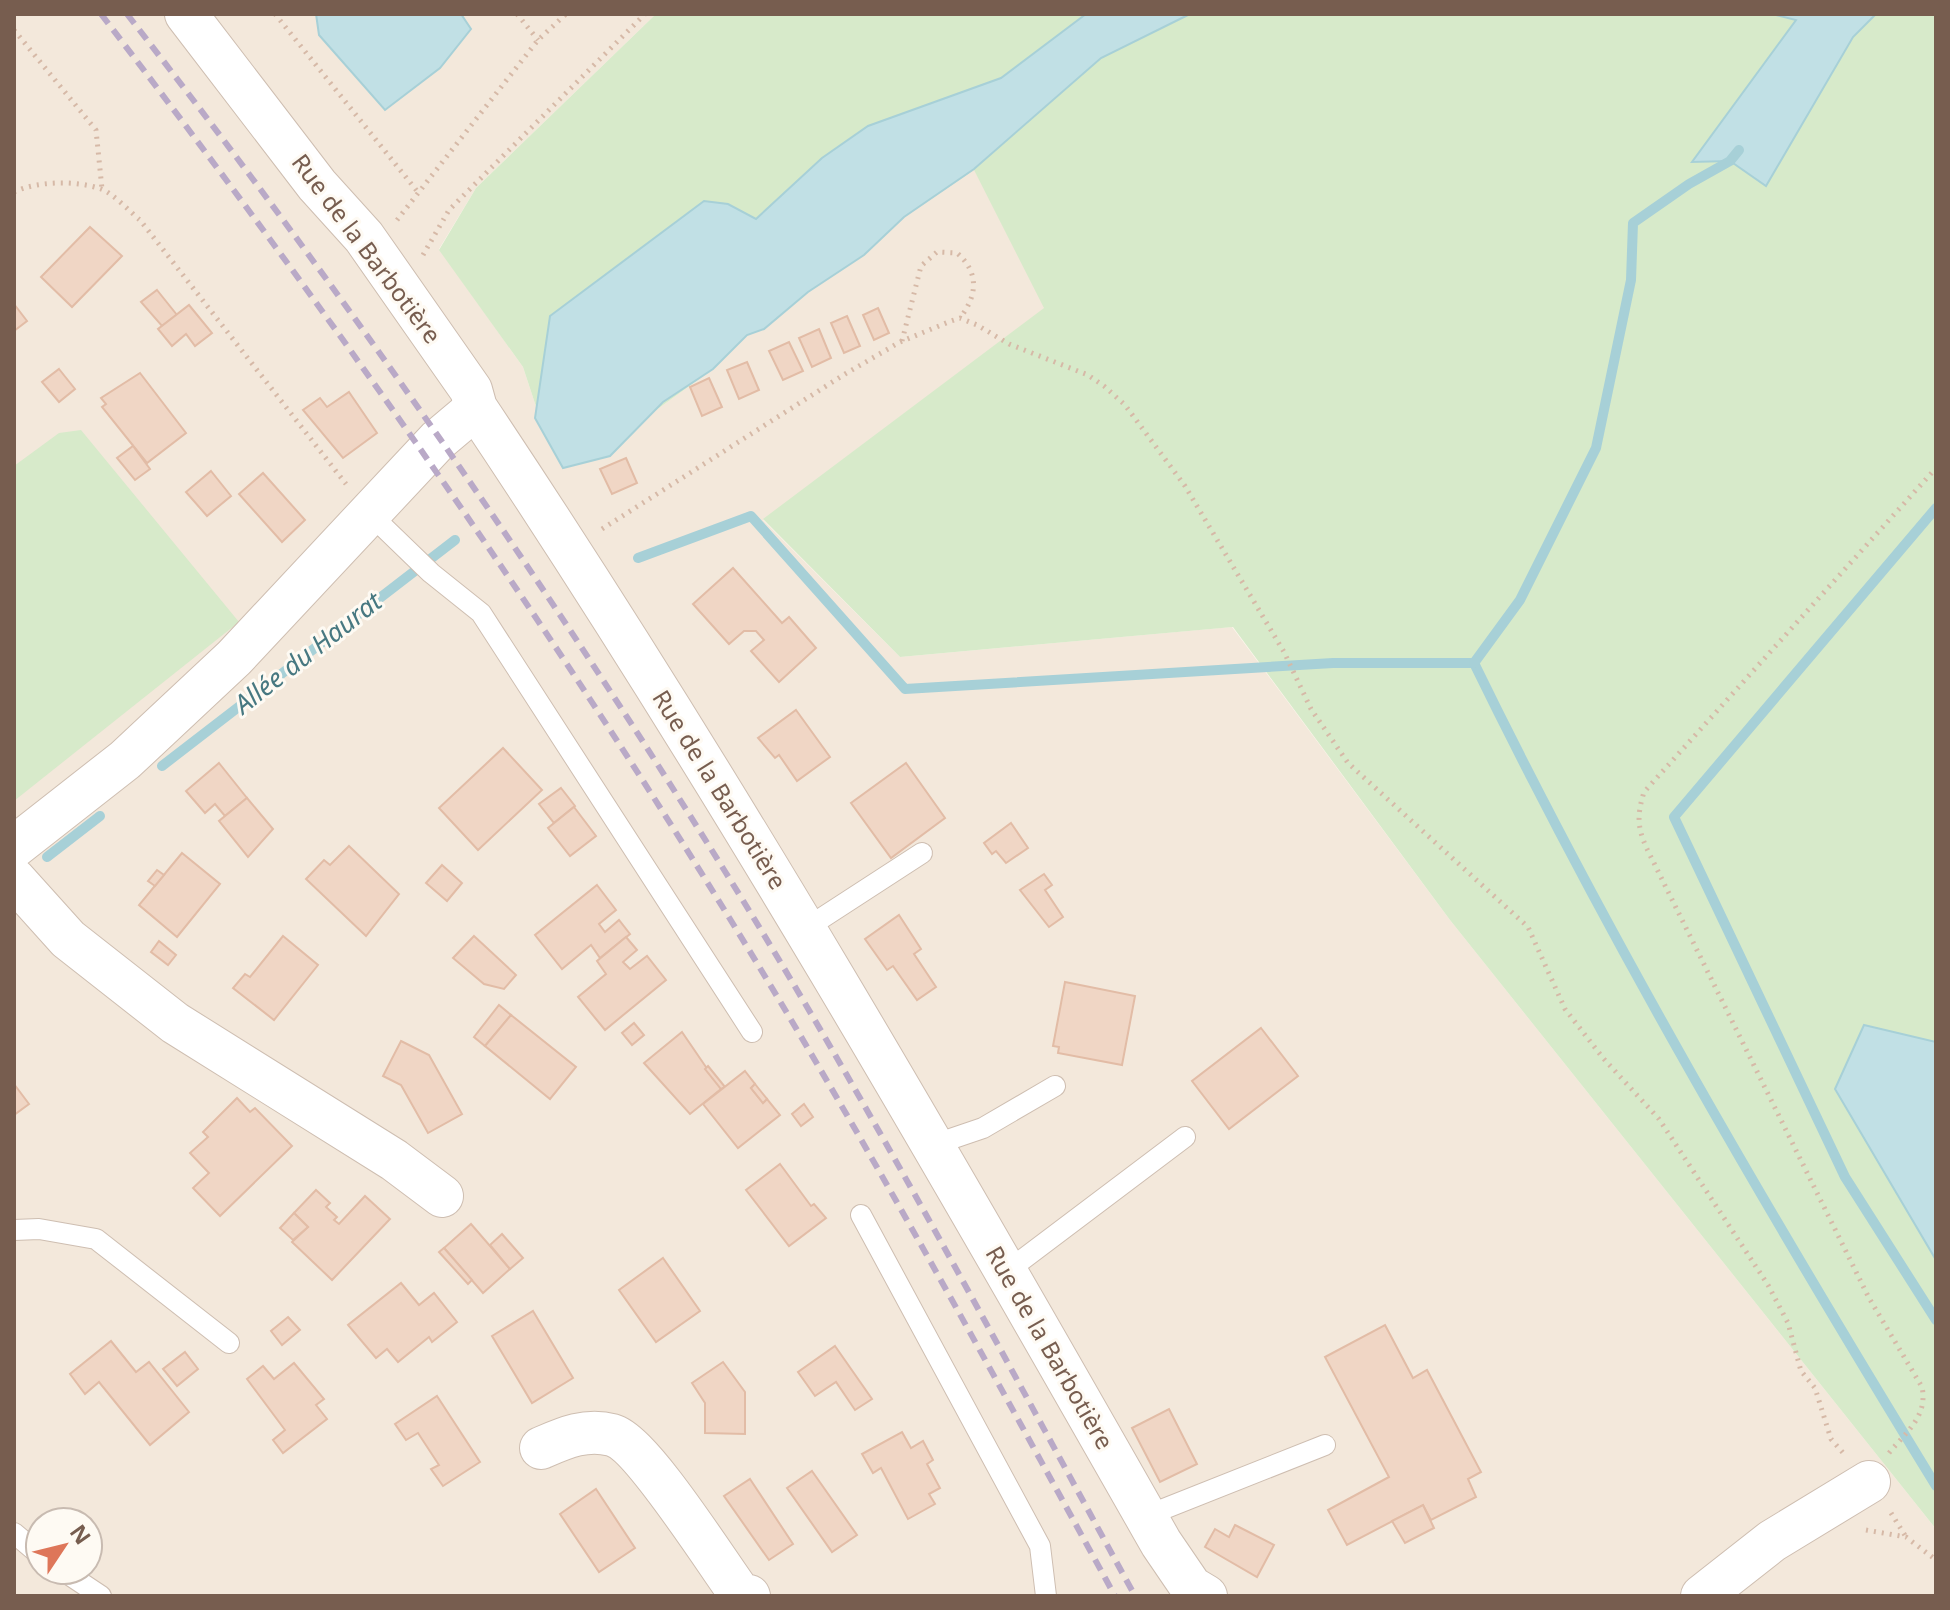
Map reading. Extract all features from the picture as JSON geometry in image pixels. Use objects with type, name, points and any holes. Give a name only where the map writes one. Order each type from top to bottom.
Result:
[{"type":"street","name":"Rue de la Barbotière","points":[[186,14],[317,185],[374,252],[471,390],[476,408],[805,929],[1146,1516],[1191,1587],[1206,1596]]},
{"type":"street","points":[[14,847],[125,760],[234,658],[438,440],[476,408]]},
{"type":"street","points":[[14,879],[68,939],[175,1023],[394,1160],[442,1196]]},
{"type":"street","points":[[541,1448],[577,1433],[614,1435],[641,1456],[740,1594],[749,1596]]},
{"type":"street","points":[[1702,1596],[1878,1468]]},
{"type":"lane","points":[[369,513],[408,553],[481,613],[752,1032]]},
{"type":"lane","points":[[805,929],[922,853]]},
{"type":"lane","points":[[933,1145],[983,1128],[1055,1086]]},
{"type":"lane","points":[[1006,1272],[1185,1137]]},
{"type":"lane","points":[[861,1215],[1040,1546],[1046,1596]]},
{"type":"lane","points":[[14,1230],[39,1229],[96,1239],[229,1343]]},
{"type":"lane","points":[[1146,1516],[1325,1445]]},
{"type":"path","points":[[275,14],[417,191]]},
{"type":"path","points":[[517,14],[538,40]]},
{"type":"path","points":[[374,252],[417,191],[538,40],[566,14]]},
{"type":"path","points":[[422,255],[449,210],[645,14]]},
{"type":"path","points":[[14,30],[96,130],[102,189]]},
{"type":"path","points":[[14,192],[28,185],[53,184],[102,189],[140,220],[369,513]]},
{"type":"path","points":[[563,542],[594,534],[902,341],[960,318],[974,295],[971,268],[957,253],[937,252],[921,266],[902,341]]},
{"type":"path","points":[[960,318],[1009,344],[1088,375],[1125,405],[1185,486],[1284,652],[1327,734],[1348,763],[1528,927],[1565,1009],[1603,1058],[1659,1119],[1768,1285],[1788,1323],[1801,1371],[1815,1388],[1831,1439],[1878,1468],[1923,1414],[1925,1401],[1922,1387],[1869,1298],[1647,849],[1639,832],[1637,813],[1644,792],[1936,468]]},
{"type":"shaded area","points":[[14,14],[656,14],[476,188],[439,249],[523,367],[546,437],[563,468],[610,456],[641,421],[713,369],[747,335],[764,329],[808,292],[864,255],[904,217],[974,169],[1045,308],[763,520],[900,657],[1232,627],[1450,920],[1936,1529],[1936,1596],[14,1596]]},
{"type":"green space","points":[[656,14],[1936,14],[1936,1529],[1450,920],[1233,627],[900,657],[763,519],[1044,308],[974,170],[904,217],[864,255],[808,292],[764,329],[747,335],[713,369],[641,421],[610,456],[563,468],[546,437],[523,367],[439,250],[476,188]]},
{"type":"green space","points":[[81,430],[239,622],[14,801],[14,466],[59,433]]},
{"type":"water","points":[[316,14],[461,14],[471,29],[440,68],[385,110],[319,35]]},
{"type":"water","points":[[1086,14],[1190,14],[1101,58],[974,169],[904,217],[864,255],[808,292],[764,329],[747,335],[713,369],[663,402],[610,456],[563,468],[535,418],[550,316],[704,201],[728,204],[756,219],[822,158],[868,126],[1001,78]]},
{"type":"water","points":[[1772,14],[1876,14],[1853,37],[1766,186],[1730,161],[1692,162],[1796,20]]},
{"type":"water","points":[[1864,1025],[1936,1042],[1936,1260],[1835,1089]]},
{"type":"building","points":[[90,227],[122,256],[72,307],[41,277]]},
{"type":"building","points":[[157,290],[177,315],[162,326],[141,302]]},
{"type":"building","points":[[14,304],[27,321],[14,331]]},
{"type":"building","points":[[189,305],[212,333],[195,346],[186,334],[172,346],[158,329]]},
{"type":"building","points":[[878,308],[889,333],[874,340],[863,315]]},
{"type":"building","points":[[847,316],[860,346],[844,353],[831,323]]},
{"type":"building","points":[[819,329],[831,358],[812,367],[799,338]]},
{"type":"building","points":[[789,342],[803,371],[783,380],[769,351]]},
{"type":"building","points":[[747,362],[759,390],[739,399],[727,370]]},
{"type":"building","points":[[59,369],[75,389],[59,402],[42,382]]},
{"type":"building","points":[[140,373],[186,433],[147,463],[102,407],[106,404],[101,398]]},
{"type":"building","points":[[709,378],[722,407],[702,416],[690,387]]},
{"type":"building","points":[[349,392],[377,433],[343,458],[303,410],[320,398],[327,407]]},
{"type":"building","points":[[133,446],[150,469],[135,480],[117,458]]},
{"type":"building","points":[[626,458],[637,483],[612,494],[600,469]]},
{"type":"building","points":[[211,471],[231,496],[207,516],[186,492]]},
{"type":"building","points":[[263,473],[305,520],[282,542],[239,494]]},
{"type":"building","points":[[733,568],[782,623],[789,617],[816,648],[779,682],[751,651],[764,640],[756,631],[744,631],[729,644],[693,604]]},
{"type":"building","points":[[796,710],[830,757],[797,781],[779,755],[775,758],[758,738]]},
{"type":"building","points":[[503,748],[542,790],[478,850],[439,808]]},
{"type":"building","points":[[219,763],[247,798],[225,816],[215,804],[205,813],[186,791]]},
{"type":"building","points":[[906,763],[945,818],[891,858],[851,803]]},
{"type":"building","points":[[561,788],[575,806],[554,823],[539,804]]},
{"type":"building","points":[[247,798],[273,829],[248,857],[219,821]]},
{"type":"building","points":[[574,807],[596,836],[570,856],[548,828]]},
{"type":"building","points":[[1011,823],[1028,848],[1006,863],[996,851],[992,854],[984,843]]},
{"type":"building","points":[[349,846],[399,894],[366,936],[306,879],[324,860],[330,865]]},
{"type":"building","points":[[182,853],[220,884],[177,937],[139,905]]},
{"type":"building","points":[[442,865],[462,883],[447,901],[426,883]]},
{"type":"building","points":[[157,870],[164,875],[155,886],[148,881]]},
{"type":"building","points":[[1044,874],[1052,885],[1045,890],[1063,917],[1049,927],[1020,890]]},
{"type":"building","points":[[597,885],[616,910],[599,924],[605,932],[619,920],[630,934],[600,958],[591,945],[562,969],[535,935]]},
{"type":"building","points":[[899,915],[921,949],[914,954],[936,987],[917,1000],[893,966],[887,970],[865,939]]},
{"type":"building","points":[[283,936],[318,965],[274,1020],[233,988],[245,974],[250,977]]},
{"type":"building","points":[[474,936],[516,975],[504,989],[484,984],[453,958]]},
{"type":"building","points":[[626,937],[637,950],[623,962],[630,969],[647,956],[666,980],[605,1030],[578,997],[606,974],[597,961]]},
{"type":"building","points":[[159,941],[176,955],[168,965],[151,952]]},
{"type":"building","points":[[1065,982],[1135,996],[1122,1065],[1058,1053],[1059,1047],[1053,1046]]},
{"type":"building","points":[[499,1005],[511,1015],[485,1046],[474,1037]]},
{"type":"building","points":[[511,1015],[576,1067],[550,1099],[485,1046]]},
{"type":"building","points":[[634,1023],[644,1035],[632,1045],[622,1033]]},
{"type":"building","points":[[1261,1028],[1298,1076],[1229,1129],[1192,1081]]},
{"type":"building","points":[[682,1032],[721,1089],[690,1114],[644,1063]]},
{"type":"building","points":[[401,1041],[429,1055],[462,1114],[428,1133],[401,1085],[383,1076]]},
{"type":"building","points":[[708,1066],[725,1087],[721,1089],[705,1069]]},
{"type":"building","points":[[745,1071],[755,1084],[751,1088],[763,1103],[767,1099],[780,1115],[738,1148],[703,1104]]},
{"type":"building","points":[[14,1084],[29,1104],[14,1115]]},
{"type":"building","points":[[755,1084],[767,1099],[763,1103],[751,1088]]},
{"type":"building","points":[[237,1098],[250,1112],[255,1108],[292,1146],[220,1216],[193,1188],[209,1173],[190,1153],[208,1137],[203,1132]]},
{"type":"building","points":[[804,1104],[813,1117],[801,1126],[792,1114]]},
{"type":"building","points":[[780,1164],[811,1206],[814,1204],[826,1218],[789,1246],[746,1190]]},
{"type":"building","points":[[316,1190],[330,1203],[326,1207],[337,1217],[334,1220],[339,1224],[365,1196],[390,1219],[332,1280],[292,1242],[308,1227],[294,1213]]},
{"type":"building","points":[[294,1213],[308,1227],[293,1240],[280,1228]]},
{"type":"building","points":[[471,1224],[510,1269],[483,1293],[444,1248]]},
{"type":"building","points":[[502,1234],[523,1258],[510,1269],[490,1245]]},
{"type":"building","points":[[444,1248],[472,1280],[468,1284],[439,1252]]},
{"type":"building","points":[[663,1258],[700,1311],[656,1342],[619,1290]]},
{"type":"building","points":[[401,1283],[419,1305],[434,1293],[457,1322],[432,1342],[429,1337],[398,1362],[387,1349],[376,1358],[348,1325]]},
{"type":"building","points":[[533,1311],[573,1378],[532,1403],[492,1336]]},
{"type":"building","points":[[288,1317],[300,1330],[282,1345],[271,1331]]},
{"type":"building","points":[[1385,1325],[1413,1378],[1427,1370],[1481,1472],[1468,1479],[1476,1497],[1431,1520],[1423,1505],[1347,1545],[1328,1510],[1389,1477],[1325,1357]]},
{"type":"building","points":[[111,1341],[136,1372],[149,1362],[189,1412],[150,1445],[99,1382],[85,1394],[70,1374]]},
{"type":"building","points":[[835,1346],[872,1399],[855,1410],[836,1382],[815,1396],[798,1372]]},
{"type":"building","points":[[185,1352],[198,1369],[177,1386],[163,1369]]},
{"type":"building","points":[[723,1362],[745,1392],[745,1434],[705,1433],[705,1403],[692,1383]]},
{"type":"building","points":[[294,1363],[324,1399],[316,1405],[327,1419],[283,1453],[273,1440],[285,1430],[247,1379],[263,1366],[274,1379]]},
{"type":"building","points":[[437,1396],[480,1462],[443,1486],[431,1469],[439,1465],[418,1433],[406,1440],[395,1424]]},
{"type":"building","points":[[1169,1409],[1197,1464],[1160,1482],[1132,1428]]},
{"type":"building","points":[[902,1432],[911,1448],[923,1441],[933,1460],[927,1464],[940,1488],[929,1494],[935,1504],[908,1519],[881,1468],[873,1473],[862,1454]]},
{"type":"building","points":[[812,1471],[857,1535],[832,1552],[787,1488]]},
{"type":"building","points":[[750,1479],[793,1544],[769,1560],[724,1496]]},
{"type":"building","points":[[596,1489],[635,1548],[599,1572],[560,1514]]},
{"type":"building","points":[[1423,1505],[1434,1528],[1405,1543],[1392,1521]]},
{"type":"building","points":[[1235,1525],[1274,1545],[1257,1577],[1205,1547],[1215,1529],[1229,1537]]},
{"type":"waterway","points":[[1474,663],[1520,600],[1596,448],[1631,280],[1633,223],[1689,184],[1730,161],[1739,150]]},
{"type":"waterway","points":[[1936,508],[1674,817],[1845,1177],[1936,1320]]},
{"type":"waterway","points":[[638,558],[751,516],[905,689],[1333,663],[1474,663]]},
{"type":"waterway","name":"Allée du Haurat","points":[[162,766],[455,540]]},
{"type":"waterway","points":[[1474,663],[1581,873],[1695,1080],[1936,1486]]},
{"type":"waterway","points":[[47,857],[100,816]]},
{"type":"railway","points":[[101,14],[263,230],[420,448],[645,784],[717,898],[871,1157],[1115,1596]]},
{"type":"railway","points":[[127,14],[285,223],[438,436],[656,762],[833,1051],[1135,1596]]}]
